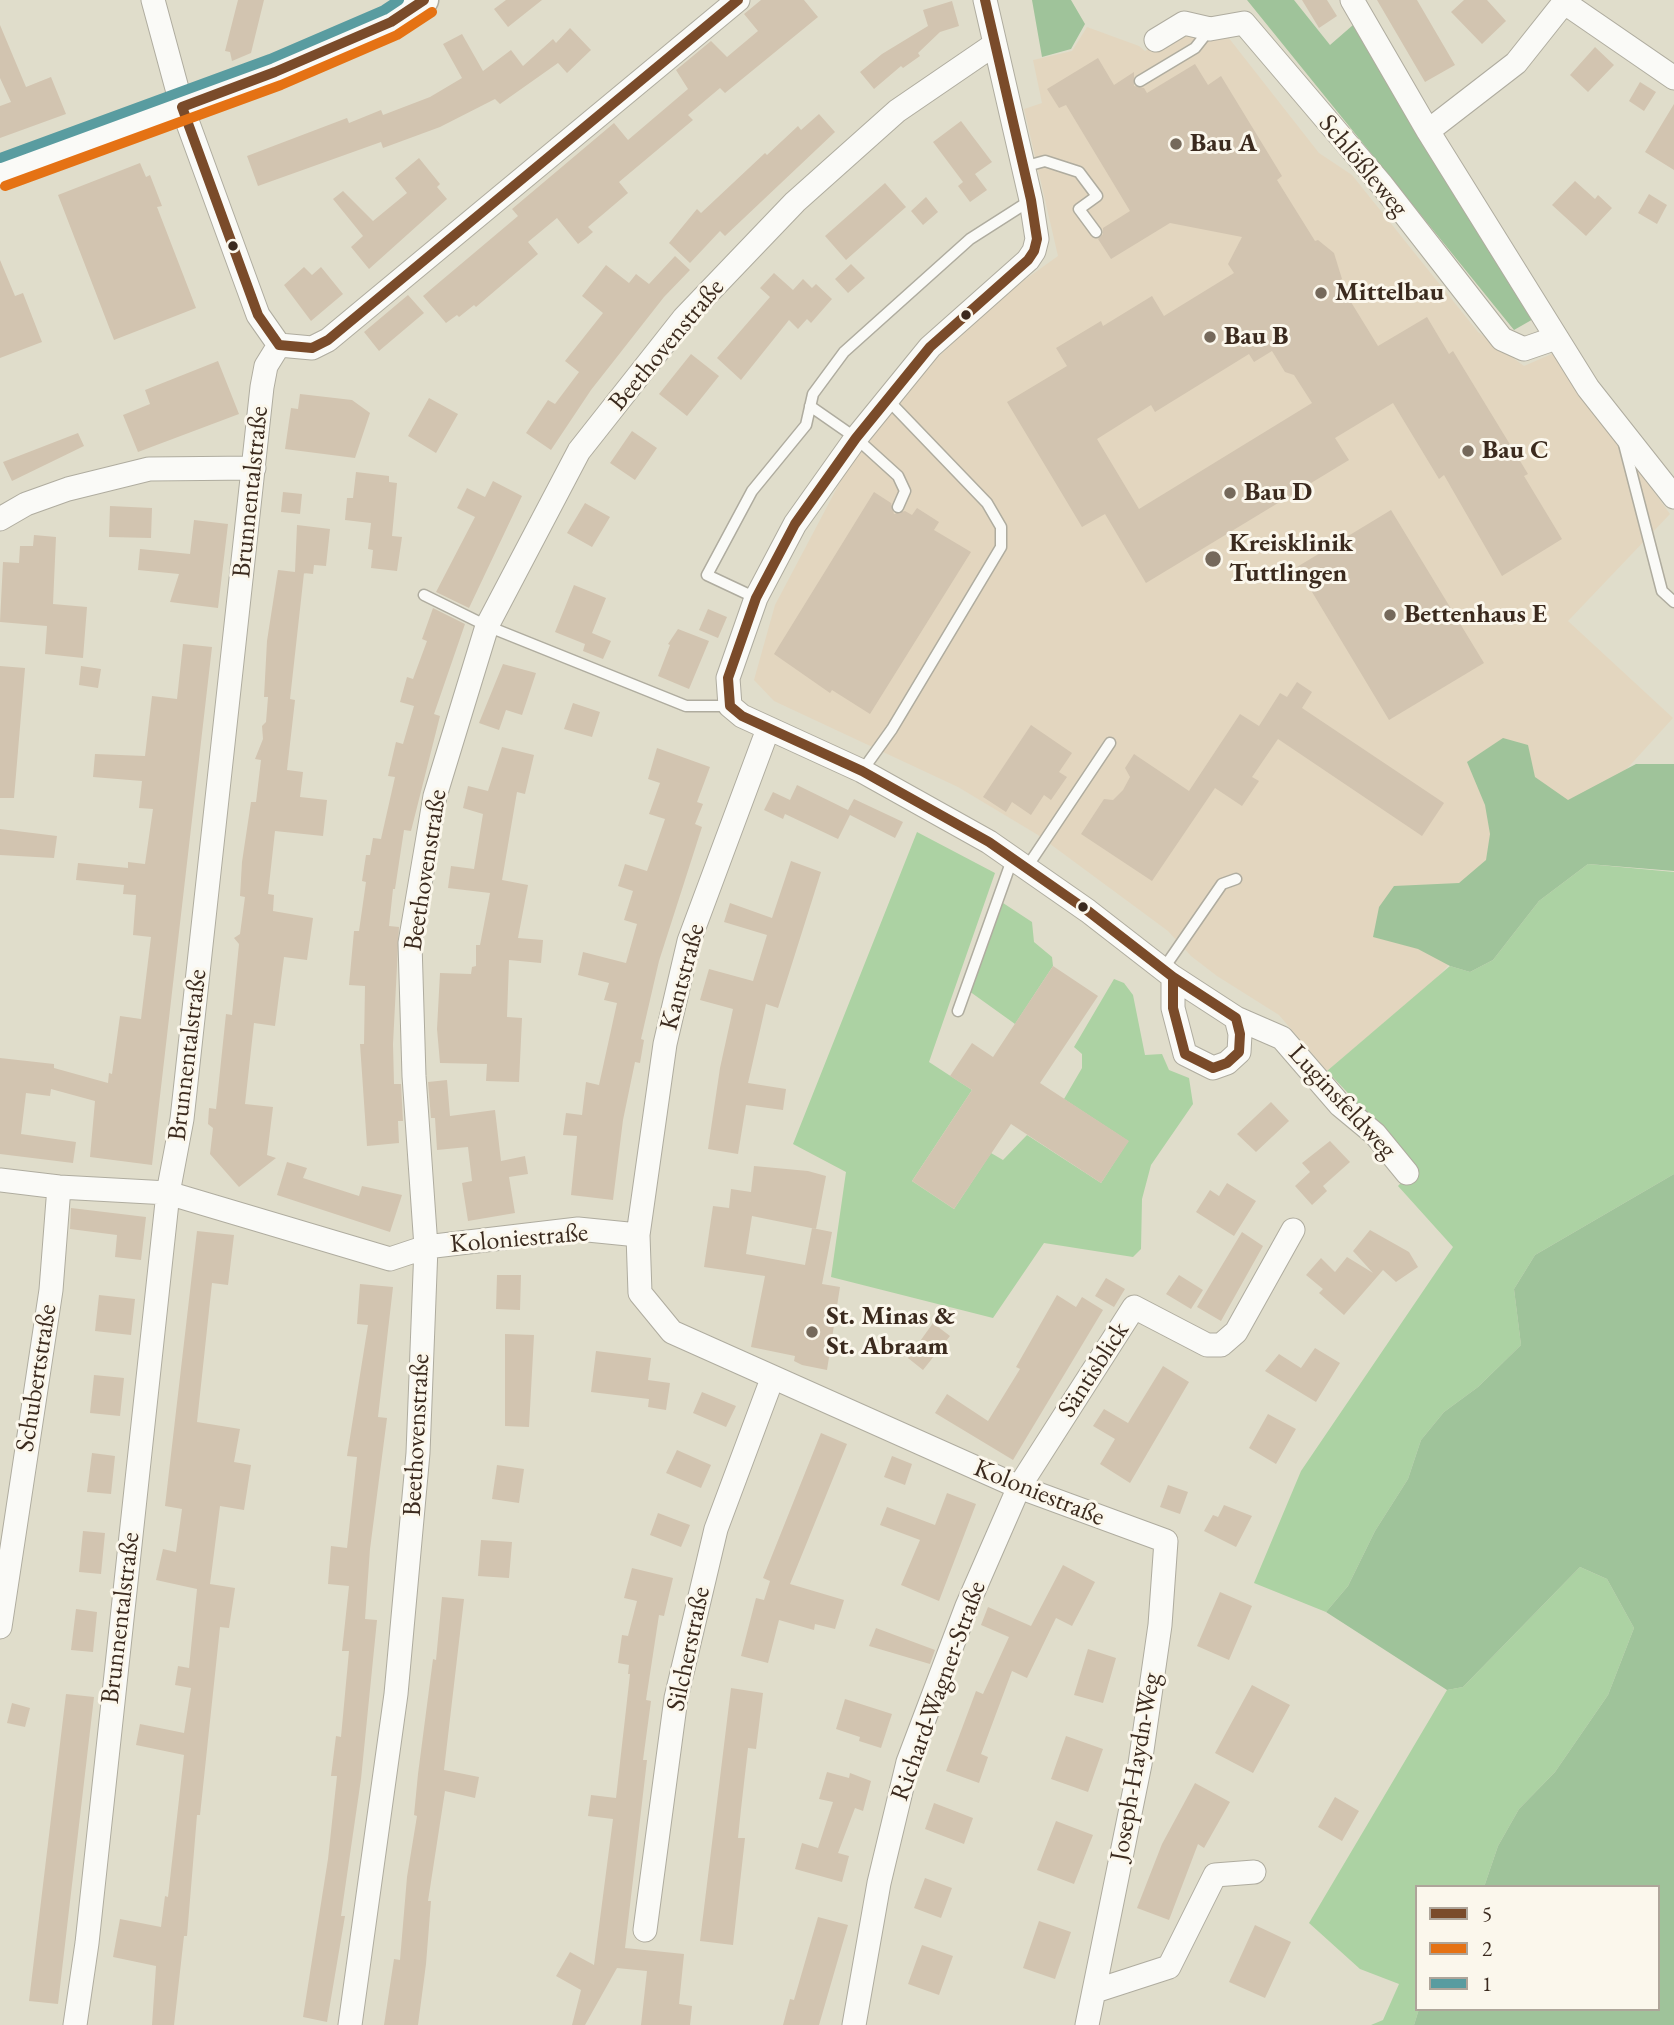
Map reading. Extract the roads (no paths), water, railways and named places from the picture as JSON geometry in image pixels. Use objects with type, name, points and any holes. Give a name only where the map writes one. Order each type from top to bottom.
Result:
[{"type":"street","points":[[153,0],[182,107],[258,315],[279,345],[312,348],[328,340],[738,0]]},
{"type":"street","points":[[0,173],[275,72],[391,22],[424,0]]},
{"type":"street","points":[[730,706],[728,678],[756,598],[795,524],[856,438],[930,347],[1028,260],[1037,239],[1031,200],[985,0]]},
{"type":"street","points":[[1352,0],[1428,131],[1588,388],[1674,497]]},
{"type":"street","points":[[1428,131],[1516,63],[1566,1],[1674,78]]},
{"type":"street","name":"Schlößleweg","points":[[1156,40],[1184,23],[1210,29],[1244,23],[1382,185],[1502,339],[1524,349],[1556,338]]},
{"type":"street","name":"Beethovenstraße","points":[[350,2025],[396,1694],[418,1453],[426,1247],[414,1076],[410,943],[435,796],[487,626],[579,452],[684,318],[795,202],[897,111],[995,44]]},
{"type":"street","name":"Brunnentalstraße","points":[[75,2025],[87,1943],[167,1193],[182,1119],[262,387],[266,366],[279,345]]},
{"type":"street","points":[[0,519],[26,504],[68,489],[149,469],[254,468]]},
{"type":"street","name":"Luginsfeldweg","points":[[730,706],[742,716],[768,729],[862,771],[1020,862],[1168,972],[1236,1018],[1282,1038],[1340,1105],[1375,1134],[1407,1172]]},
{"type":"street","name":"Kantstraße","points":[[638,1235],[665,1044],[689,941],[768,729]]},
{"type":"street","points":[[1168,972],[1172,1007],[1185,1054],[1213,1068],[1227,1063],[1239,1052],[1240,1034],[1236,1018]]},
{"type":"street","points":[[0,1180],[59,1187]]},
{"type":"street","name":"Koloniestraße","points":[[59,1187],[167,1193],[390,1259],[426,1247],[578,1229],[638,1235],[640,1293],[672,1332],[1019,1487],[1166,1541]]},
{"type":"street","name":"Schubertstraße","points":[[0,1627],[51,1290],[59,1187]]},
{"type":"street","name":"Säntisblick","points":[[1019,1487],[1134,1307],[1206,1345],[1221,1345],[1236,1332],[1293,1230]]},
{"type":"street","name":"Silcherstraße","points":[[645,1930],[676,1698],[716,1530],[772,1378]]},
{"type":"street","name":"Richard-Wagner-Straße","points":[[854,2025],[879,1882],[908,1762],[967,1606],[1019,1487]]},
{"type":"street","name":"Joseph-Haydn-Weg","points":[[1087,2025],[1140,1764],[1160,1625],[1166,1541]]},
{"type":"street","points":[[1095,1991],[1169,1967],[1215,1875],[1254,1872]]},
{"type":"lane","points":[[1140,81],[1195,48],[1210,29]]},
{"type":"lane","points":[[1023,167],[1045,161],[1079,172],[1097,196],[1079,209],[1096,232]]},
{"type":"lane","points":[[756,598],[707,575],[752,491],[806,425],[813,394],[844,352],[970,239],[1031,200]]},
{"type":"lane","points":[[862,771],[898,718],[1001,548],[1000,527],[987,503],[887,400]]},
{"type":"lane","points":[[810,406],[856,438],[898,476],[905,491],[898,507]]},
{"type":"lane","points":[[1620,429],[1662,591],[1674,602]]},
{"type":"lane","points":[[424,595],[487,626],[686,706],[730,706]]},
{"type":"lane","points":[[958,1011],[1020,862],[1110,743]]},
{"type":"lane","points":[[1168,972],[1222,884],[1236,879]]},
{"type":"place","name":"Bau A","points":[[1176,144]]},
{"type":"place","name":"Mittelbau","points":[[1321,293]]},
{"type":"place","name":"Bau B","points":[[1210,337]]},
{"type":"place","name":"Bau C","points":[[1468,451]]},
{"type":"place","name":"Bau D","points":[[1230,493]]},
{"type":"place","name":"Kreisklinik Tuttlingen","points":[[1213,559]]},
{"type":"place","name":"Bettenhaus E","points":[[1390,615]]},
{"type":"place","name":"St. Minas & St. Abraam","points":[[812,1332]]}]
